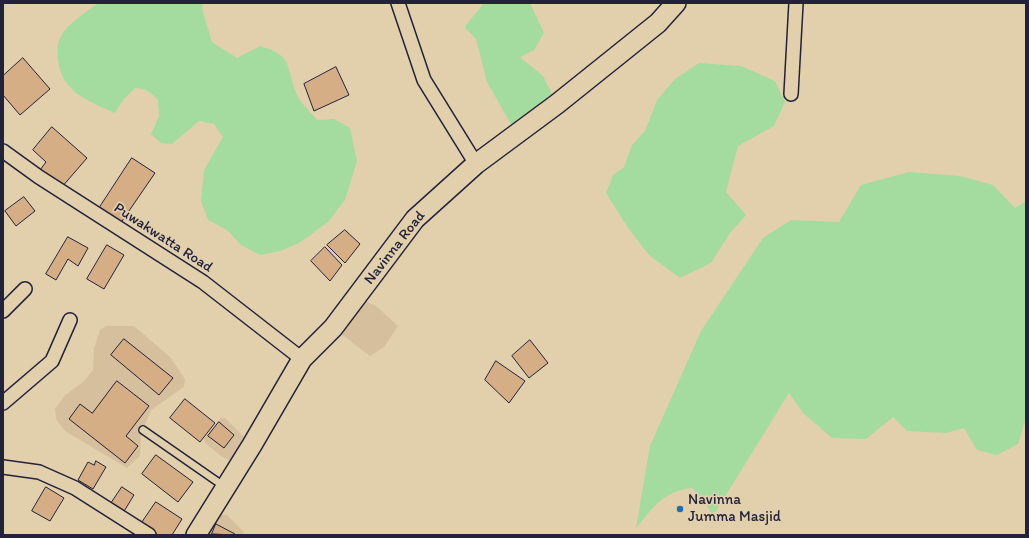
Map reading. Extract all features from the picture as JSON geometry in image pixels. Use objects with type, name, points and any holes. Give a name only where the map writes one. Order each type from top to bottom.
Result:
[{"type":"street","points":[[398,3],[424,80],[476,164]]},
{"type":"street","name":"Navinna Road","points":[[196,535],[302,359],[347,310],[415,219],[476,164],[557,104],[658,23],[676,3]]},
{"type":"street","points":[[791,94],[796,3]]},
{"type":"street","name":"Puwakwatta Road","points":[[3,151],[39,177],[202,282],[302,359]]},
{"type":"street","points":[[3,311],[25,289]]},
{"type":"street","points":[[3,404],[52,361],[70,320]]},
{"type":"street","points":[[3,467],[39,472],[75,488],[149,535]]},
{"type":"lane","points":[[143,430],[225,487]]},
{"type":"shaded area","points":[[357,298],[376,306],[398,326],[384,347],[370,356],[333,328]]},
{"type":"shaded area","points":[[106,326],[134,326],[170,357],[185,379],[184,387],[151,410],[141,435],[140,456],[127,468],[65,431],[56,419],[55,409],[64,396],[82,383],[93,370],[94,348],[100,330]]},
{"type":"shaded area","points":[[221,418],[225,418],[252,445],[239,465],[221,456],[205,443],[204,439]]},
{"type":"shaded area","points":[[210,513],[227,515],[244,532],[243,535],[196,535]]},
{"type":"green space","points":[[98,3],[202,3],[203,12],[212,42],[237,58],[260,46],[279,54],[287,64],[297,95],[317,120],[334,119],[350,128],[357,161],[345,200],[328,222],[299,243],[280,251],[260,255],[241,245],[227,230],[208,220],[201,201],[204,170],[223,137],[214,124],[199,121],[172,144],[161,143],[151,134],[159,116],[158,100],[148,91],[135,88],[124,99],[115,113],[87,100],[78,94],[64,79],[60,70],[58,59],[60,39],[70,25]]},
{"type":"green space","points":[[484,3],[530,3],[544,33],[534,50],[520,57],[543,76],[557,104],[516,133],[487,82],[476,39],[466,29],[466,25]]},
{"type":"green space","points":[[699,63],[741,66],[775,81],[785,102],[774,126],[738,146],[726,192],[746,215],[730,233],[711,263],[680,278],[649,255],[628,228],[606,193],[613,175],[624,167],[632,145],[645,131],[657,100],[675,79]]},
{"type":"green space","points":[[909,172],[960,176],[993,185],[1015,208],[1026,201],[1026,418],[1018,444],[997,455],[977,450],[964,428],[946,433],[907,431],[893,417],[866,439],[832,438],[803,413],[789,393],[713,516],[704,501],[692,488],[666,496],[654,507],[636,528],[650,446],[701,331],[763,238],[791,220],[839,222],[861,185]]},
{"type":"building","points":[[23,58],[50,89],[20,115],[3,95],[3,76]]},
{"type":"building","points":[[336,67],[349,95],[314,111],[304,84]]},
{"type":"building","points":[[52,127],[87,158],[61,188],[40,170],[46,162],[33,150]]},
{"type":"building","points":[[132,158],[155,173],[120,224],[98,210]]},
{"type":"building","points":[[24,197],[35,211],[16,226],[5,211]]},
{"type":"building","points":[[345,230],[360,244],[345,263],[327,245]]},
{"type":"building","points":[[68,237],[88,248],[78,266],[68,259],[56,280],[46,274]]},
{"type":"building","points":[[107,245],[124,255],[104,289],[87,279]]},
{"type":"building","points":[[325,247],[342,265],[330,281],[311,261]]},
{"type":"building","points":[[124,339],[173,378],[159,395],[111,355]]},
{"type":"building","points":[[530,340],[548,363],[529,378],[512,356]]},
{"type":"building","points":[[496,361],[525,381],[509,403],[485,380]]},
{"type":"building","points":[[117,381],[149,406],[126,436],[138,446],[125,463],[69,419],[80,404],[92,413]]},
{"type":"building","points":[[185,399],[215,423],[200,442],[170,418]]},
{"type":"building","points":[[219,422],[234,435],[224,448],[208,436]]},
{"type":"building","points":[[156,455],[193,482],[178,502],[142,474]]},
{"type":"building","points":[[96,461],[106,467],[93,489],[78,480],[88,462],[94,465]]},
{"type":"building","points":[[46,487],[64,498],[50,521],[32,511]]},
{"type":"building","points":[[122,487],[134,495],[123,513],[110,505]]},
{"type":"building","points":[[156,502],[182,519],[172,535],[158,535],[141,524]]},
{"type":"building","points":[[216,524],[235,534],[235,535],[212,534]]},
{"type":"place","name":"Navinna Jumma Masjid","points":[[680,509]]}]
